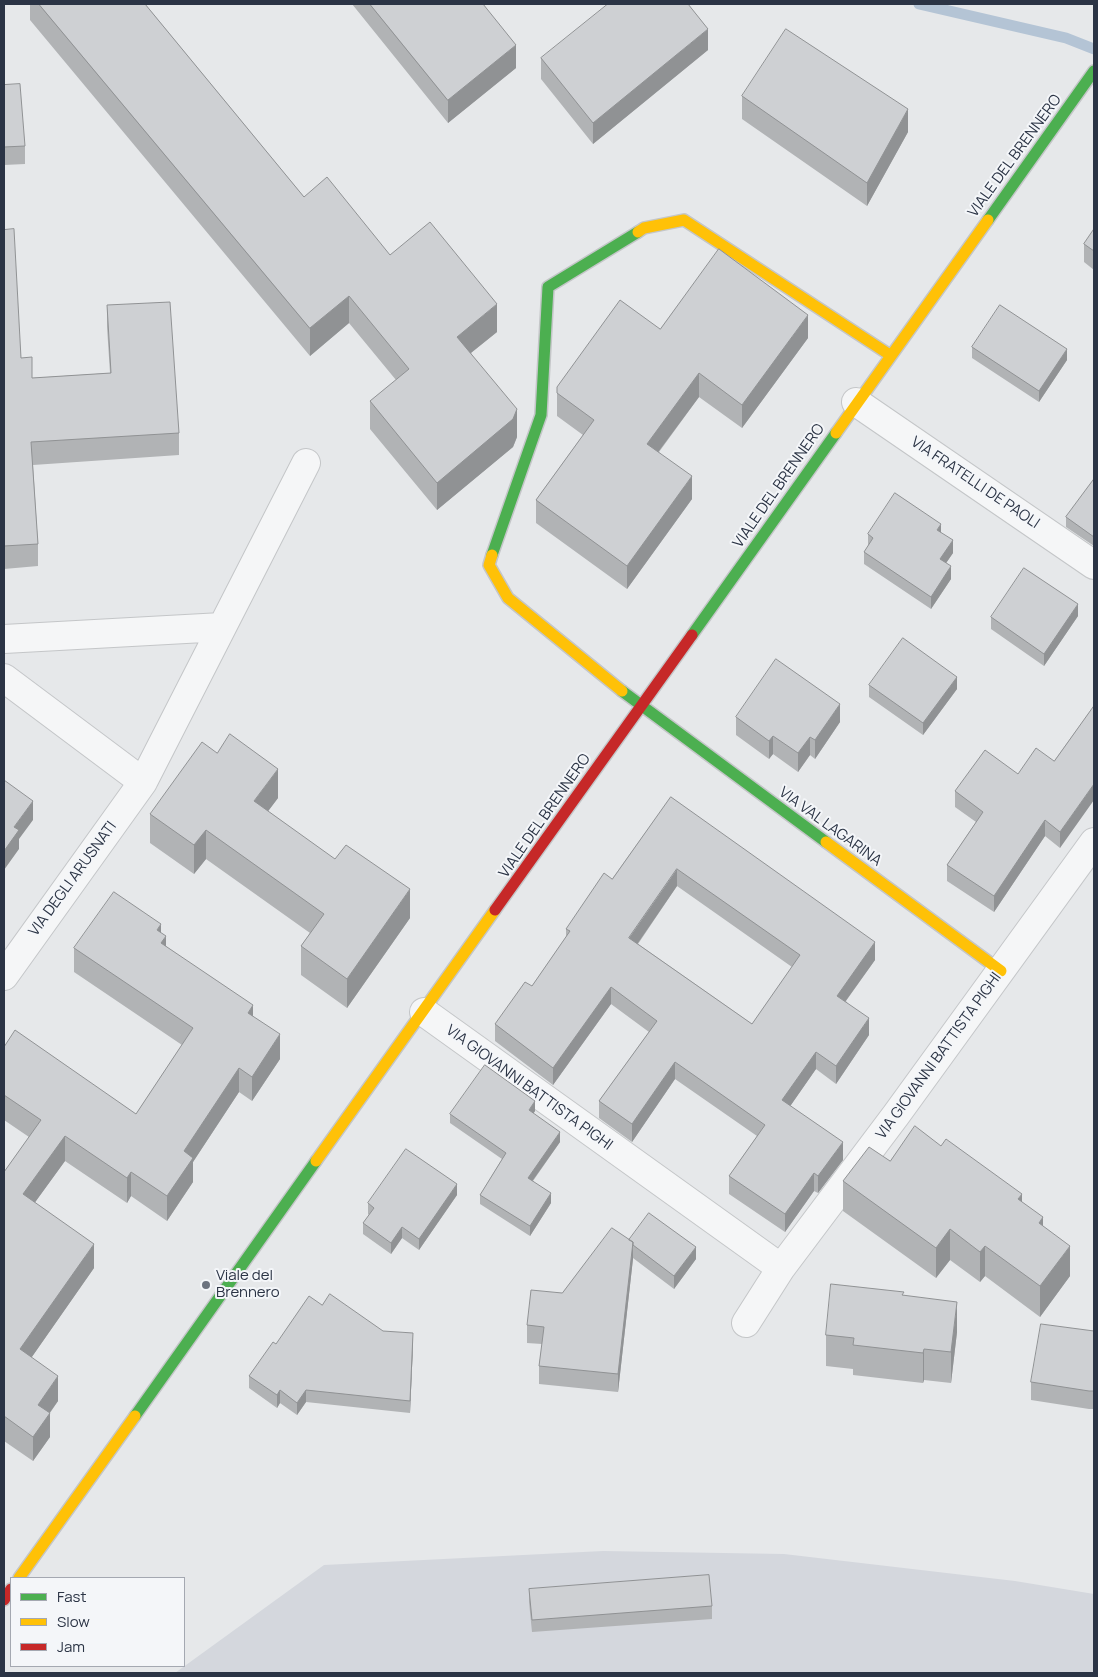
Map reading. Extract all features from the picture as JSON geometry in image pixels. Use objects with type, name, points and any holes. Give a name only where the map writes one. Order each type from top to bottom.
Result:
[{"type":"main road","name":"VIALE DEL BRENNERO","points":[[20,1577],[642,707],[856,402],[1094,71]]},
{"type":"main road","name":"VIA VAL LAGARINA","points":[[890,355],[684,220],[644,228],[548,287],[541,415],[489,565],[508,598],[642,707],[1001,971]]},
{"type":"street","name":"VIA FRATELLI DE PAOLI","points":[[856,402],[1094,565]]},
{"type":"street","name":"VIA DEGLI ARUSNATI","points":[[4,976],[143,782],[306,463]]},
{"type":"street","points":[[4,638],[222,627]]},
{"type":"street","points":[[4,678],[143,782]]},
{"type":"street","name":"VIA GIOVANNI BATTISTA PIGHI","points":[[746,1323],[781,1268],[1094,842]]},
{"type":"street","name":"VIA GIOVANNI BATTISTA PIGHI","points":[[424,1012],[781,1268]]},
{"type":"shaded area","points":[[603,1551],[784,1554],[1015,1581],[1094,1594],[1094,1673],[175,1673],[324,1565]]},
{"type":"building","points":[[39,4],[145,4],[304,197],[327,177],[390,255],[430,222],[497,304],[457,337],[517,409],[513,419],[437,483],[370,401],[409,369],[349,296],[310,328]]},
{"type":"building","points":[[370,4],[483,4],[516,45],[448,100]]},
{"type":"building","points":[[608,4],[688,4],[708,29],[593,123],[541,58]]},
{"type":"building","points":[[786,29],[908,109],[867,183],[742,96]]},
{"type":"building","points":[[20,84],[25,146],[4,147],[4,85]]},
{"type":"building","points":[[14,229],[21,358],[32,357],[32,378],[111,373],[107,305],[170,302],[179,433],[31,442],[38,544],[4,546],[4,230]]},
{"type":"building","points":[[1094,229],[1094,251],[1084,244]]},
{"type":"building","points":[[719,249],[808,315],[742,405],[699,373],[647,444],[692,476],[627,566],[536,500],[594,420],[557,393],[557,387],[620,300],[660,329]]},
{"type":"building","points":[[1000,305],[1067,349],[1039,391],[972,347]]},
{"type":"building","points":[[1094,479],[1094,537],[1066,517]]},
{"type":"building","points":[[895,493],[941,524],[937,530],[953,540],[940,559],[951,566],[931,597],[864,552],[873,538],[868,534]]},
{"type":"building","points":[[1024,568],[1078,604],[1044,654],[991,617]]},
{"type":"building","points":[[903,638],[957,677],[923,723],[869,685]]},
{"type":"building","points":[[776,659],[840,704],[815,740],[810,737],[798,753],[773,736],[769,741],[736,717]]},
{"type":"building","points":[[1094,706],[1094,784],[1060,832],[1045,820],[994,896],[947,865],[983,812],[955,791],[985,750],[1018,774],[1036,748],[1054,761]]},
{"type":"building","points":[[230,734],[278,769],[254,801],[335,859],[346,845],[410,889],[347,979],[301,946],[324,914],[206,830],[194,845],[150,814],[202,742],[217,753]]},
{"type":"building","points":[[4,780],[33,801],[14,827],[19,830],[4,851]]},
{"type":"building","points":[[671,797],[875,942],[837,996],[869,1018],[836,1066],[816,1052],[782,1100],[843,1142],[818,1176],[814,1173],[785,1214],[729,1176],[765,1125],[675,1062],[632,1124],[599,1101],[657,1021],[611,987],[553,1068],[495,1024],[525,982],[532,986],[570,931],[566,929],[604,873],[612,879]],"holes":[[[677,869],[800,955],[752,1024],[629,938]]]},
{"type":"building","points":[[114,892],[161,924],[157,930],[166,936],[161,943],[253,1005],[248,1013],[280,1034],[252,1077],[239,1068],[184,1151],[193,1158],[167,1196],[131,1172],[127,1178],[65,1136],[23,1194],[94,1244],[20,1349],[58,1376],[38,1405],[50,1413],[33,1437],[4,1416],[4,1172],[41,1120],[4,1095],[4,1047],[15,1030],[136,1114],[193,1028],[74,948]]},
{"type":"building","points":[[485,1065],[535,1101],[529,1110],[560,1132],[528,1178],[551,1193],[530,1226],[480,1195],[506,1153],[450,1114]]},
{"type":"building","points":[[915,1126],[941,1146],[946,1139],[1022,1194],[1018,1199],[1043,1217],[1039,1223],[1070,1246],[1040,1286],[985,1246],[980,1252],[950,1229],[936,1248],[843,1181],[869,1147],[890,1161]]},
{"type":"building","points":[[406,1149],[457,1184],[419,1239],[402,1227],[391,1243],[363,1223],[374,1208],[368,1203]]},
{"type":"building","points":[[649,1213],[696,1247],[674,1276],[629,1240]]},
{"type":"building","points":[[612,1228],[633,1242],[618,1374],[539,1366],[544,1327],[527,1325],[531,1290],[562,1293]]},
{"type":"building","points":[[831,1284],[904,1292],[902,1295],[957,1302],[951,1352],[924,1349],[923,1353],[853,1345],[854,1338],[826,1335]]},
{"type":"building","points":[[330,1294],[383,1331],[413,1333],[410,1401],[306,1390],[297,1403],[280,1390],[277,1395],[249,1376],[273,1342],[276,1344],[309,1296],[322,1305]]},
{"type":"building","points":[[1041,1324],[1094,1331],[1094,1391],[1031,1382]]},
{"type":"building","points":[[709,1575],[712,1606],[532,1620],[529,1589]]},
{"type":"waterway","points":[[919,4],[1066,38],[1094,49]]},
{"type":"traffic: fast","points":[[988,220],[1094,71]]},
{"type":"traffic: fast","points":[[492,555],[541,415],[548,287],[638,232]]},
{"type":"traffic: fast","points":[[692,635],[836,433]]},
{"type":"traffic: fast","points":[[622,691],[826,842]]},
{"type":"traffic: fast","points":[[135,1416],[316,1161]]},
{"type":"traffic: slow","points":[[638,232],[644,228],[684,220],[890,355]]},
{"type":"traffic: slow","points":[[836,433],[988,220]]},
{"type":"traffic: slow","points":[[492,555],[489,565],[508,598],[622,691]]},
{"type":"traffic: slow","points":[[826,842],[1001,971]]},
{"type":"traffic: slow","points":[[316,1161],[495,910]]},
{"type":"traffic: slow","points":[[20,1577],[135,1416]]},
{"type":"traffic: jam","points":[[495,910],[692,635]]},
{"type":"traffic: jam","points":[[4,1600],[10,1591]]},
{"type":"place","name":"Viale del Brennero","points":[[206,1285]]}]
